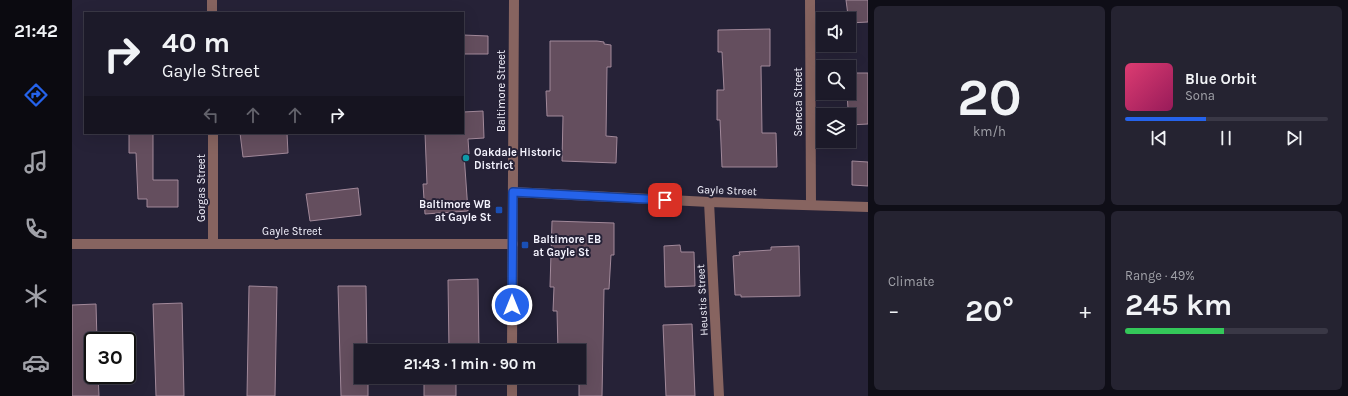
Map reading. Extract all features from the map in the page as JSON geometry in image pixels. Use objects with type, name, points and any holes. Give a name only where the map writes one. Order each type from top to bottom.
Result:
[{"type":"street","points":[[212,0],[212,12]]},
{"type":"street","name":"Baltimore Street","points":[[512,344],[514,0]]},
{"type":"street","name":"Seneca Street","points":[[810,0],[811,204]]},
{"type":"street","name":"Gorgas Street","points":[[213,134],[213,243]]},
{"type":"street","name":"Gayle Street","points":[[513,192],[709,202],[811,204],[868,207]]},
{"type":"street","name":"Heustis Street","points":[[709,202],[719,396]]},
{"type":"street","name":"Gayle Street","points":[[72,244],[513,244]]},
{"type":"street","points":[[512,384],[512,396]]},
{"type":"building","points":[[846,0],[868,0],[868,22],[856,23],[856,12],[848,12]]},
{"type":"building","points":[[770,29],[770,66],[761,66],[762,133],[776,133],[777,167],[722,167],[720,120],[717,120],[717,90],[724,90],[722,52],[718,52],[718,30]]},
{"type":"building","points":[[464,35],[488,36],[488,54],[464,54]]},
{"type":"building","points":[[550,41],[597,41],[611,45],[611,67],[607,67],[606,136],[617,137],[616,163],[562,161],[563,116],[547,116],[546,91],[550,91]]},
{"type":"building","points":[[856,73],[868,73],[868,124],[856,125],[856,108],[848,108],[847,100],[856,100]]},
{"type":"building","points":[[483,111],[484,138],[468,139],[469,154],[464,154],[468,211],[425,214],[423,184],[427,184],[425,134],[464,134],[464,112]]},
{"type":"building","points":[[129,134],[153,134],[153,180],[178,180],[178,207],[147,207],[147,199],[138,199],[136,153],[129,153]]},
{"type":"building","points":[[240,134],[287,134],[288,153],[243,157]]},
{"type":"building","points":[[852,161],[868,162],[868,186],[852,185]]},
{"type":"building","points":[[358,188],[361,215],[310,221],[306,194]]},
{"type":"building","points":[[552,221],[614,223],[614,255],[611,255],[609,289],[604,289],[602,396],[579,396],[579,384],[586,384],[586,344],[558,344],[557,311],[553,311],[554,287],[550,287]]},
{"type":"building","points":[[680,245],[681,252],[694,252],[695,286],[665,287],[664,246]]},
{"type":"building","points":[[799,246],[800,296],[741,297],[741,295],[735,295],[733,256],[740,255],[739,252],[771,250],[771,247]]},
{"type":"building","points":[[478,279],[479,344],[449,344],[448,280]]},
{"type":"building","points":[[249,286],[277,287],[275,396],[247,396]]},
{"type":"building","points":[[338,286],[366,286],[367,344],[354,344],[354,384],[368,384],[368,396],[341,396]]},
{"type":"building","points":[[182,303],[184,396],[156,396],[153,304]]},
{"type":"building","points":[[96,304],[97,332],[84,332],[84,384],[98,384],[99,396],[72,396],[72,305]]},
{"type":"building","points":[[692,324],[695,396],[666,396],[663,325]]},
{"type":"building","points":[[424,384],[456,384],[456,396],[424,396]]},
{"type":"place","name":"Oakdale Historic District","points":[[466,158]]},
{"type":"place","name":"Baltimore WB at Gayle St","points":[[499,210]]},
{"type":"place","name":"Baltimore EB at Gayle St","points":[[525,245]]},
{"type":"route","points":[[512,305],[513,192],[665,200]]}]
